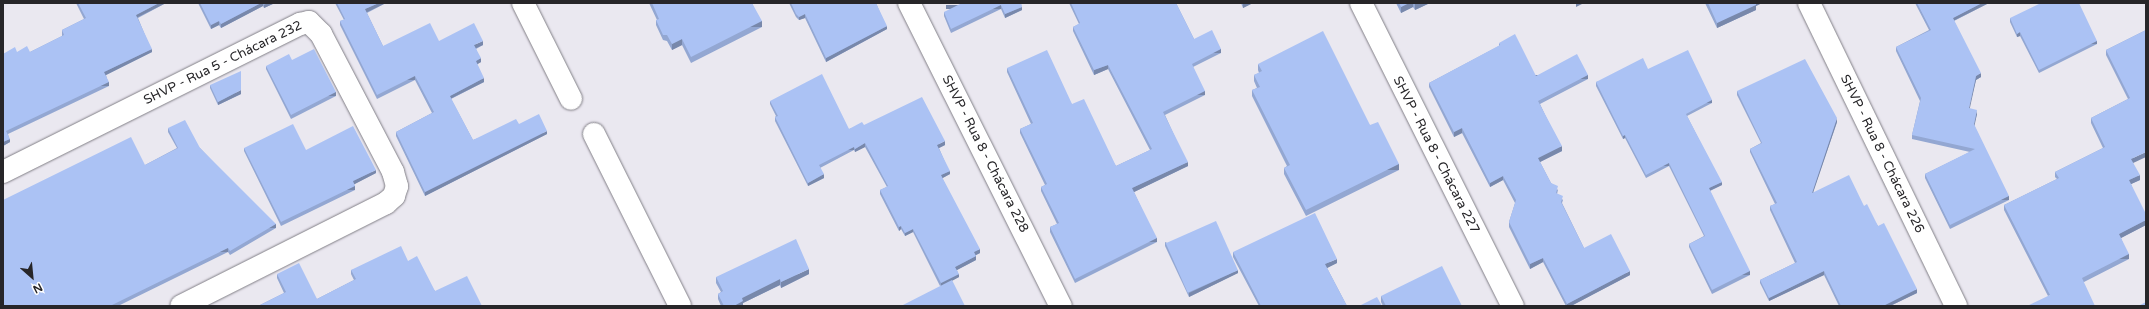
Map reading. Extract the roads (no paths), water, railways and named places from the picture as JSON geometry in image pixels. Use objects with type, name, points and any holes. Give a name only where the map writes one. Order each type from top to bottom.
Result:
[{"type":"street","points":[[523,3],[572,99]]},
{"type":"street","name":"SHVP - Rua 8 - Chácara 228","points":[[909,3],[1061,306]]},
{"type":"street","name":"SHVP - Rua 8 - Chácara 227","points":[[1361,3],[1513,306]]},
{"type":"street","name":"SHVP - Rua 8 - Chácara 226","points":[[1809,3],[1956,306]]},
{"type":"street","name":"SHVP - Rua 5 - Chácara 232","points":[[3,172],[300,24],[309,22],[321,34],[393,172],[397,186],[394,196],[386,203],[181,306]]},
{"type":"street","points":[[594,134],[680,306]]}]
